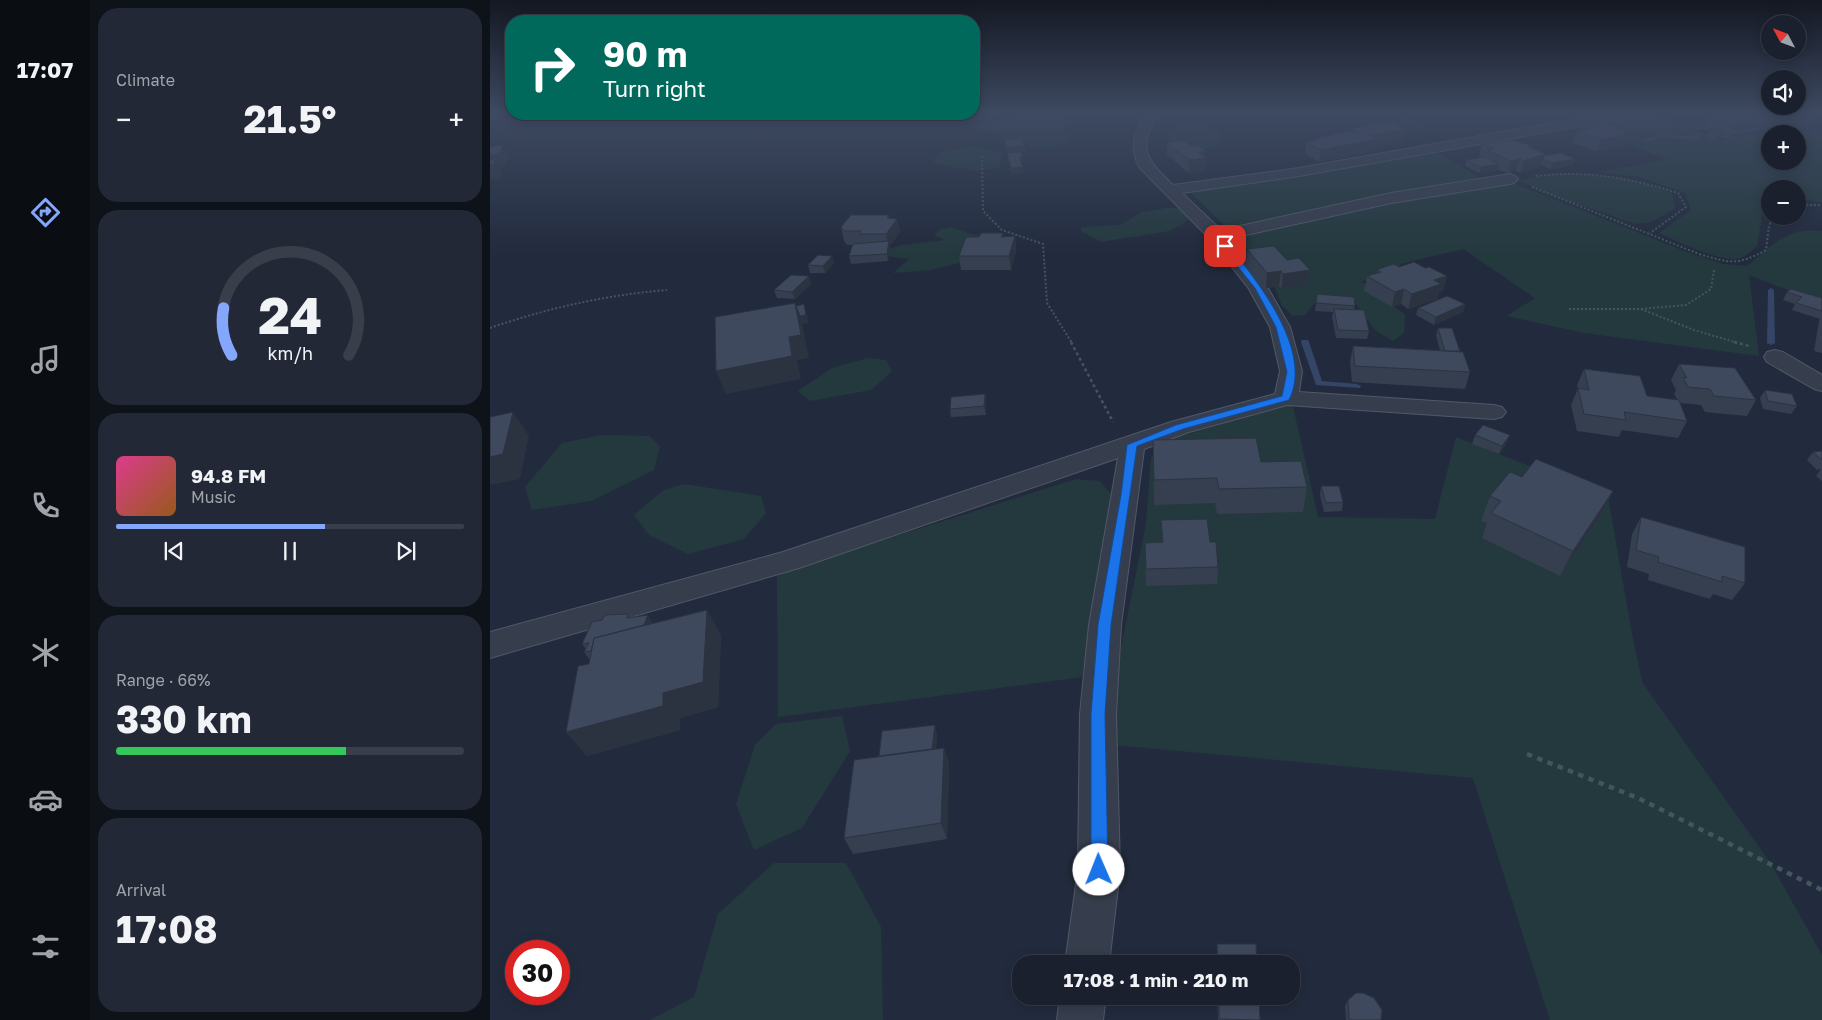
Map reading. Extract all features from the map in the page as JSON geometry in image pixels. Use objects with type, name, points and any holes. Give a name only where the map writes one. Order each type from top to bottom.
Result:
[{"type":"street","points":[[1141,160],[1146,168],[1217,236],[1258,288],[1280,327],[1291,372],[1286,398]]},
{"type":"street","points":[[1171,190],[1299,172],[1366,160]]},
{"type":"street","points":[[1217,236],[1391,198],[1510,179]]},
{"type":"street","points":[[1775,356],[1822,384]]},
{"type":"street","points":[[490,644],[789,561],[1180,427],[1286,398],[1494,412]]},
{"type":"street","points":[[1088,955],[1099,870],[1098,714],[1105,625],[1132,445]]},
{"type":"street","points":[[1080,1020],[1082,1005]]},
{"type":"path","points":[[982,160],[983,211],[1002,230],[1043,244],[1047,304],[1084,363],[1112,418],[1118,439],[1132,445]]},
{"type":"path","points":[[1510,179],[1550,174],[1596,172],[1634,178],[1678,193],[1686,207],[1650,232]]},
{"type":"path","points":[[1510,179],[1650,232],[1699,254],[1726,262],[1746,261],[1766,250],[1769,225]]},
{"type":"path","points":[[1806,205],[1822,206]]},
{"type":"path","points":[[1569,309],[1640,309],[1686,305],[1711,289],[1714,270]]},
{"type":"path","points":[[490,328],[587,300],[637,292],[667,290]]},
{"type":"path","points":[[1640,309],[1694,330],[1743,344],[1775,356]]},
{"type":"path","points":[[1527,754],[1638,798],[1822,890]]},
{"type":"green space","points":[[935,160],[1001,160],[1000,167],[977,171],[932,163]]},
{"type":"green space","points":[[1368,160],[1449,160],[1483,179],[1402,191],[1233,226],[1223,224],[1188,190]]},
{"type":"green space","points":[[1666,160],[1761,160],[1761,170],[1806,170],[1806,160],[1822,160],[1822,202],[1806,200],[1806,180],[1761,180],[1761,222],[1757,246],[1741,258],[1723,258],[1711,255],[1659,233],[1691,210],[1685,193],[1639,177],[1596,172]]},
{"type":"green space","points":[[1560,173],[1593,174],[1630,179],[1672,193],[1675,209],[1651,222],[1636,224],[1548,194],[1518,180]]},
{"type":"green space","points":[[1508,181],[1687,252],[1723,264],[1747,266],[1781,239],[1789,235],[1810,230],[1822,231],[1822,303],[1749,275],[1759,356],[1584,333],[1507,316],[1535,298],[1463,249],[1400,264],[1399,277],[1361,281],[1405,315],[1404,333],[1393,341],[1375,330],[1350,296],[1321,295],[1305,315],[1293,316],[1282,306],[1268,271],[1237,239],[1242,235],[1315,217]]},
{"type":"green space","points":[[1166,208],[1182,208],[1189,220],[1170,231],[1101,242],[1081,231],[1082,227],[1120,225],[1142,212]]},
{"type":"green space","points":[[951,227],[971,234],[998,237],[972,260],[930,270],[893,273],[909,259],[884,256],[884,250],[903,245],[945,240],[934,235],[941,229]]},
{"type":"green space","points":[[868,358],[886,360],[892,371],[871,390],[810,401],[798,391],[832,368]]},
{"type":"green space","points":[[1292,402],[1318,517],[1435,519],[1456,437],[1608,497],[1642,682],[1771,864],[1822,955],[1822,1020],[1550,1020],[1473,778],[1114,745],[1114,682],[1146,524],[1151,458],[1163,442]]},
{"type":"green space","points":[[602,435],[649,436],[660,446],[654,470],[591,501],[532,510],[525,487],[562,443]]},
{"type":"green space","points":[[1076,479],[1099,481],[1116,499],[1082,677],[778,717],[777,574]]},
{"type":"green space","points":[[684,484],[761,496],[766,513],[744,539],[688,554],[649,535],[634,515],[662,491]]},
{"type":"green space","points":[[842,716],[850,751],[802,828],[754,850],[736,804],[755,745],[776,724]]},
{"type":"green space","points":[[774,863],[846,863],[881,927],[883,1020],[650,1020],[694,997],[718,914]]},
{"type":"building","points":[[490,160],[495,160],[493,165],[490,165]]},
{"type":"building","points":[[1009,160],[1020,160],[1023,167],[1011,168]]},
{"type":"building","points":[[1466,160],[1490,160],[1499,164],[1481,167]]},
{"type":"building","points":[[1544,160],[1572,160],[1552,163]]},
{"type":"building","points":[[851,215],[889,215],[887,218],[897,219],[886,234],[859,234],[861,231],[844,231],[841,227]]},
{"type":"building","points":[[981,233],[1003,233],[1001,237],[1015,236],[1009,256],[959,256],[966,237],[979,237]]},
{"type":"building","points":[[889,241],[887,254],[849,256],[853,244]]},
{"type":"building","points":[[1274,246],[1287,260],[1299,258],[1310,270],[1283,274],[1281,271],[1267,273],[1247,249]]},
{"type":"building","points":[[818,255],[832,256],[823,266],[808,265]]},
{"type":"building","points":[[1414,262],[1447,276],[1434,280],[1441,284],[1412,294],[1404,289],[1395,292],[1367,276],[1381,272],[1378,269],[1394,264],[1399,267]]},
{"type":"building","points":[[791,275],[809,276],[792,292],[774,290]]},
{"type":"building","points":[[1791,289],[1822,298],[1822,311],[1796,303],[1802,297],[1787,292]]},
{"type":"building","points":[[1317,294],[1354,297],[1355,306],[1316,303]]},
{"type":"building","points":[[1447,296],[1465,304],[1436,317],[1418,308]]},
{"type":"building","points":[[795,303],[801,335],[789,337],[792,356],[716,371],[715,317]]},
{"type":"building","points":[[804,304],[806,315],[800,316],[796,306]]},
{"type":"building","points":[[1334,309],[1364,310],[1369,331],[1338,330]]},
{"type":"building","points":[[1438,328],[1452,328],[1460,351],[1445,351]]},
{"type":"building","points":[[1353,346],[1463,352],[1470,372],[1355,366]]},
{"type":"building","points":[[1679,364],[1735,368],[1756,400],[1714,396],[1710,389],[1688,387],[1683,377],[1687,378]]},
{"type":"building","points":[[1584,369],[1640,376],[1647,396],[1679,400],[1687,421],[1624,412],[1626,420],[1584,414],[1578,388],[1589,390]]},
{"type":"building","points":[[1765,390],[1792,394],[1797,406],[1768,401]]},
{"type":"building","points":[[985,394],[984,406],[950,409],[951,397]]},
{"type":"building","points":[[513,412],[503,454],[490,457],[490,417]]},
{"type":"building","points":[[1483,425],[1510,435],[1502,446],[1475,435]]},
{"type":"building","points":[[1256,438],[1261,462],[1301,461],[1307,487],[1219,489],[1217,478],[1154,480],[1153,440]]},
{"type":"building","points":[[1822,451],[1822,460],[1813,452]]},
{"type":"building","points":[[1536,459],[1613,491],[1573,551],[1491,513],[1501,501],[1490,496],[1510,472],[1522,477]]},
{"type":"building","points":[[1321,486],[1339,486],[1343,502],[1326,503]]},
{"type":"building","points":[[1641,517],[1745,547],[1745,583],[1722,576],[1722,582],[1658,562],[1659,557],[1636,550]]},
{"type":"building","points":[[1207,519],[1210,542],[1216,542],[1218,567],[1146,569],[1145,543],[1163,542],[1161,520]]},
{"type":"building","points":[[707,610],[703,682],[663,693],[663,706],[566,732],[578,666],[589,664],[594,638]]},
{"type":"building","points":[[628,614],[627,618],[648,615],[644,625],[594,638],[591,651],[584,652],[589,643],[582,644],[592,622],[602,620],[605,615]]},
{"type":"building","points":[[935,725],[932,749],[879,756],[882,731]]},
{"type":"building","points":[[944,748],[941,823],[844,838],[854,760]]},
{"type":"building","points":[[1217,944],[1256,944],[1257,955],[1218,955]]},
{"type":"building","points":[[1356,993],[1363,993],[1374,998],[1382,1010],[1381,1020],[1350,1020],[1348,1000]]},
{"type":"building","points":[[1219,1005],[1259,1005],[1260,1020],[1219,1019]]},
{"type":"waterway","points":[[1771,290],[1771,343]]},
{"type":"waterway","points":[[1305,342],[1319,383],[1357,386]]},
{"type":"route","points":[[1099,870],[1098,714],[1105,625],[1132,445],[1180,427],[1286,398],[1291,372],[1280,327],[1258,288],[1225,246]]}]
